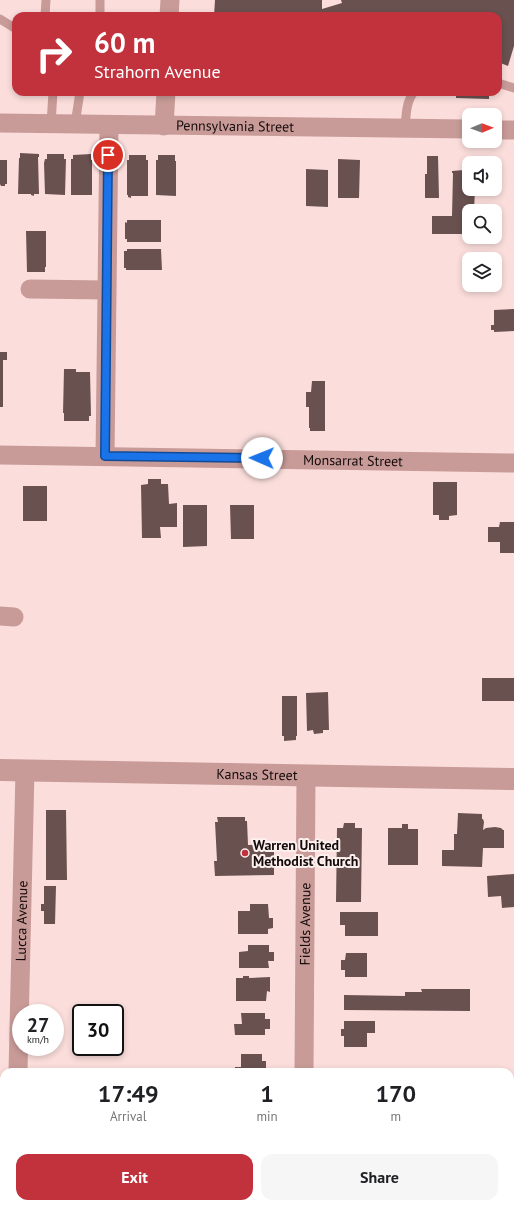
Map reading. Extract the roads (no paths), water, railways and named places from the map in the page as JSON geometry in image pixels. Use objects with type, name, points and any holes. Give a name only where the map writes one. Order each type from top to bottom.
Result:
[{"type":"street","points":[[169,12],[170,0]]},
{"type":"street","points":[[164,126],[166,96]]},
{"type":"street","name":"Pennsylvania Street","points":[[0,123],[462,129]]},
{"type":"street","points":[[105,456],[109,125]]},
{"type":"street","points":[[502,130],[514,130]]},
{"type":"street","points":[[30,289],[106,290]]},
{"type":"street","name":"Monsarrat Street","points":[[0,455],[514,463]]},
{"type":"street","name":"Kansas Street","points":[[0,770],[514,779]]},
{"type":"street","name":"Lucca Avenue","points":[[18,1068],[25,770]]},
{"type":"street","name":"Fields Avenue","points":[[304,1068],[306,776]]},
{"type":"lane","points":[[45,12],[46,0]]},
{"type":"lane","points":[[100,0],[100,12]]},
{"type":"lane","points":[[0,19],[12,26]]},
{"type":"lane","points":[[502,84],[514,88]]},
{"type":"lane","points":[[51,124],[53,96]]},
{"type":"lane","points":[[75,124],[79,96]]},
{"type":"lane","points":[[405,128],[410,96]]},
{"type":"place","name":"Warren United Methodist Church","points":[[245,853]]}]
